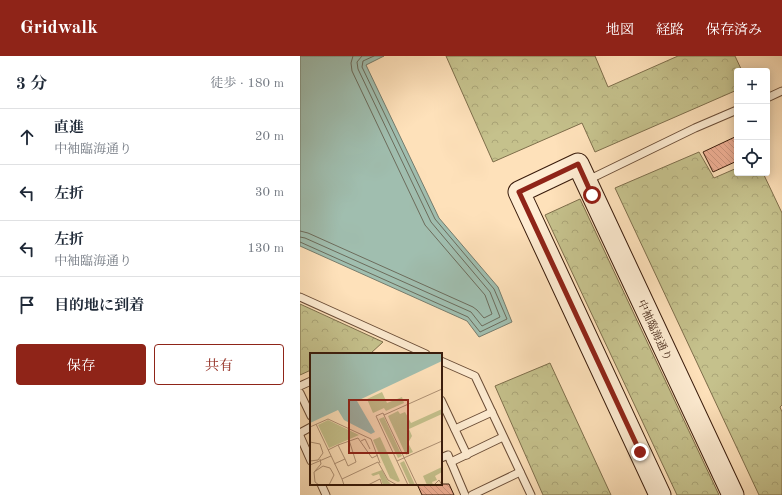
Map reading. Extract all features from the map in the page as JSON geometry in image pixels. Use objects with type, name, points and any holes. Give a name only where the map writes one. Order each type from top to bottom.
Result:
[{"type":"street","points":[[582,172],[519,192],[660,495]]},
{"type":"street","name":"中袖臨海通り","points":[[582,172],[733,495]]},
{"type":"lane","points":[[770,97],[782,91]]},
{"type":"lane","points":[[582,172],[696,128],[734,111]]},
{"type":"lane","points":[[300,297],[424,353]]},
{"type":"lane","points":[[442,361],[475,376],[531,495]]},
{"type":"lane","points":[[300,386],[310,381]]},
{"type":"lane","points":[[300,393],[310,414]]},
{"type":"lane","points":[[442,402],[467,455]]},
{"type":"lane","points":[[455,429],[492,412]]},
{"type":"lane","points":[[300,433],[310,428]]},
{"type":"lane","points":[[300,436],[310,459]]},
{"type":"lane","points":[[451,462],[504,437]]},
{"type":"lane","points":[[442,458],[448,455],[465,495]]},
{"type":"lane","points":[[472,495],[520,472]]},
{"type":"lane","points":[[321,485],[326,495]]},
{"type":"green space","points":[[446,56],[595,56],[608,87],[678,56],[735,56],[741,68],[734,68],[734,91],[595,152],[582,123],[493,162]]},
{"type":"green space","points":[[699,152],[714,178],[734,169],[734,176],[764,176],[782,213],[782,405],[780,407],[782,412],[782,495],[759,495],[615,188]]},
{"type":"green space","points":[[580,199],[719,495],[677,495],[545,215]]},
{"type":"green space","points":[[300,304],[383,342],[371,353],[310,353],[310,370],[300,375]]},
{"type":"green space","points":[[550,363],[611,495],[543,495],[495,386]]},
{"type":"water","points":[[300,56],[384,56],[366,65],[439,218],[498,287],[512,322],[479,337],[467,321],[300,246]]},
{"type":"building","points":[[734,137],[734,162],[713,172],[703,152]]},
{"type":"building","points":[[449,484],[454,495],[422,495],[417,485]]},
{"type":"route","points":[[592,195],[578,164],[519,192],[640,452]]}]
